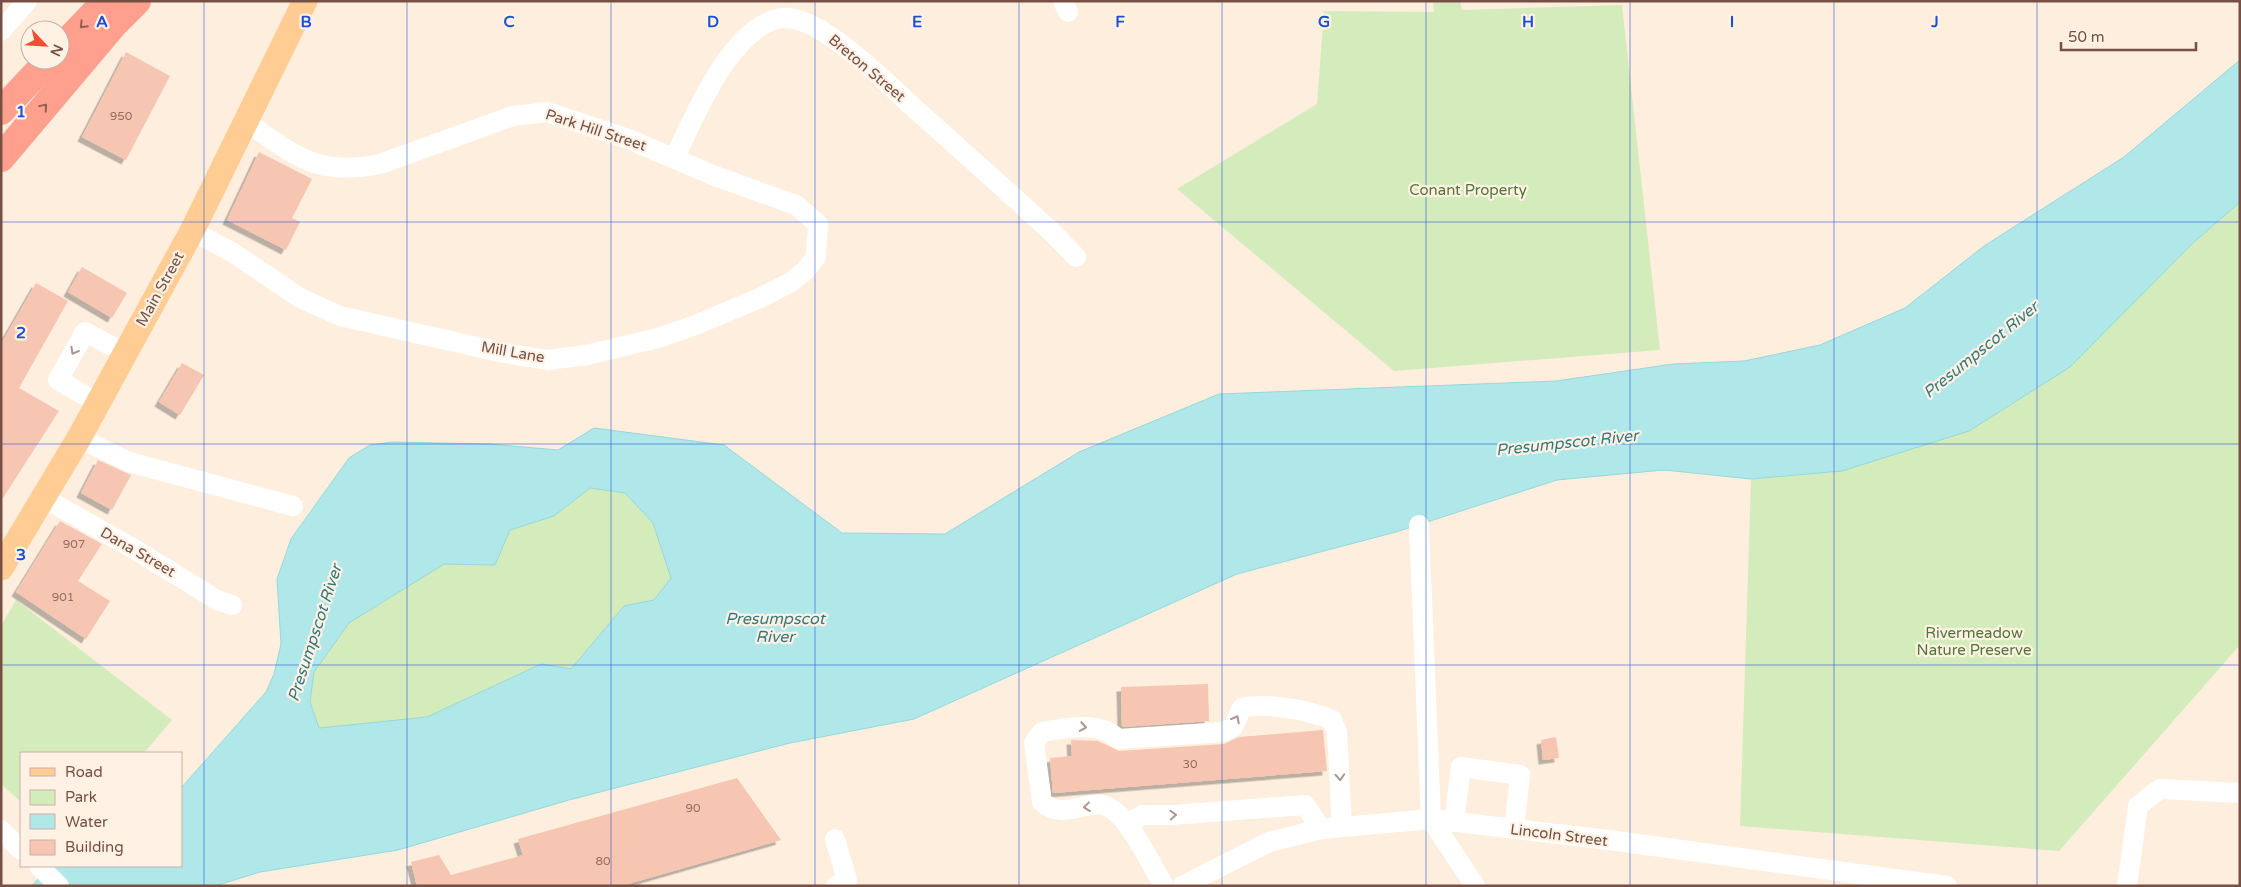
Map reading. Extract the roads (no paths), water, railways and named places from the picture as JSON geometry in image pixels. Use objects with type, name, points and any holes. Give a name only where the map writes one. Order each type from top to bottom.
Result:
[{"type":"highway","points":[[70,39],[106,1]]},
{"type":"highway","points":[[1,158],[115,23],[137,1]]},
{"type":"highway","points":[[1,111],[40,70]]},
{"type":"main road","name":"Main Street","points":[[4,559],[44,498],[79,438],[192,231],[305,1]]},
{"type":"street","points":[[1,31],[27,1]]},
{"type":"street","name":"Breton Street","points":[[675,157],[709,87],[727,61],[748,37],[777,18],[800,20],[820,29],[886,82],[1054,234],[1076,257]]},
{"type":"street","name":"Park Hill Street","points":[[246,122],[302,159],[321,165],[342,168],[380,164],[479,127],[529,112],[547,112],[675,157],[715,176],[796,205],[818,224],[817,237]]},
{"type":"street","name":"Mill Lane","points":[[192,231],[232,252],[300,298],[340,316],[504,353],[547,360],[586,355],[658,338],[760,298],[791,282],[805,270],[816,257],[817,237]]},
{"type":"street","points":[[98,402],[58,380],[85,332],[125,353]]},
{"type":"street","points":[[79,438],[129,462],[293,506]]},
{"type":"street","name":"Dana Street","points":[[44,498],[217,600],[232,605]]},
{"type":"street","points":[[1419,525],[1431,820],[1475,886]]},
{"type":"street","points":[[1164,886],[1127,825],[1113,809],[1106,805],[1056,810],[1042,802],[1034,743],[1042,732],[1076,725],[1113,733],[1118,739],[1223,732],[1233,727],[1242,708],[1254,705],[1317,714],[1332,720],[1337,732],[1342,827]]},
{"type":"street","points":[[1454,822],[1461,767],[1520,775],[1514,829]]},
{"type":"street","points":[[2127,886],[2138,806],[2160,789],[2240,792]]},
{"type":"street","points":[[1127,825],[1142,815],[1172,815],[1305,804],[1321,829]]},
{"type":"street","name":"Lincoln Street","points":[[1182,886],[1269,842],[1321,829],[1431,820],[1514,829],[1947,886]]},
{"type":"street","points":[[1,830],[20,849]]},
{"type":"street","points":[[835,839],[847,880],[836,886]]},
{"type":"street","points":[[41,867],[59,886]]},
{"type":"water","name":"Presumpscot River","points":[[2240,60],[2240,202],[2193,243],[2070,367],[1969,431],[1842,471],[1751,479],[1664,470],[1557,480],[1396,532],[1237,574],[914,719],[790,743],[569,800],[398,850],[260,872],[215,886],[32,886],[48,867],[182,867],[182,787],[266,692],[274,674],[281,644],[277,579],[291,539],[349,458],[370,445],[392,442],[489,444],[558,450],[594,428],[724,445],[842,533],[945,534],[1079,452],[1219,394],[1556,381],[1673,364],[1744,361],[1820,345],[1905,308],[1984,246],[2124,157]],"holes":[[[590,488],[625,493],[653,523],[671,578],[654,600],[624,606],[571,669],[541,664],[427,717],[319,728],[310,702],[314,672],[349,623],[444,564],[495,565],[510,530],[554,516]]]},
{"type":"park label","name":"Conant Property","points":[[1468,190]]},
{"type":"park label","name":"Rivermeadow Nature Preserve","points":[[1974,642]]}]
